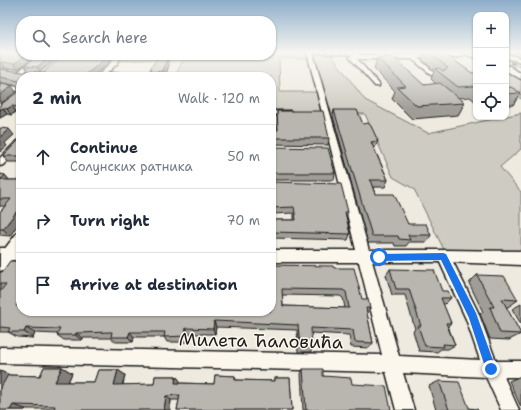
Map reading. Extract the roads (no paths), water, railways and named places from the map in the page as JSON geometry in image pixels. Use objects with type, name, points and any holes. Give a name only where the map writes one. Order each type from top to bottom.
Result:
[{"type":"main road","points":[[510,71],[521,77]]},
{"type":"main road","points":[[276,256],[443,256],[521,258]]},
{"type":"street","points":[[313,71],[321,113],[340,185],[364,257],[394,364],[405,410]]},
{"type":"street","points":[[365,71],[377,85]]},
{"type":"street","points":[[430,71],[438,78]]},
{"type":"street","points":[[0,85],[16,89]]},
{"type":"street","points":[[5,106],[16,97]]},
{"type":"street","points":[[0,99],[16,101]]},
{"type":"street","points":[[276,113],[302,113]]},
{"type":"street","points":[[0,163],[16,147]]},
{"type":"street","points":[[7,257],[16,244]]},
{"type":"street","points":[[443,256],[473,316],[491,369],[510,410]]},
{"type":"street","name":"Милета Ћаловића","points":[[0,355],[394,364],[521,369]]}]
